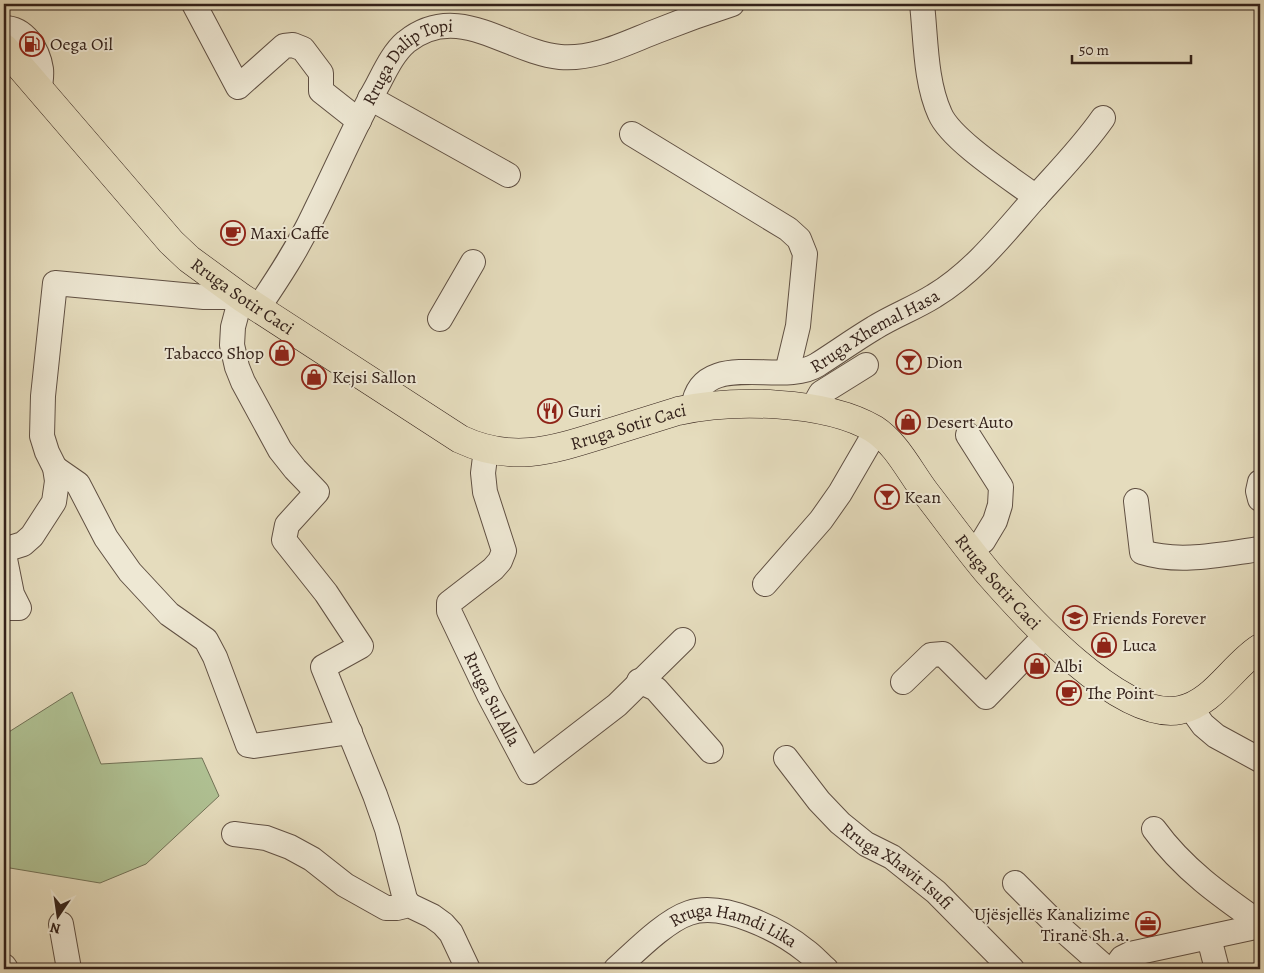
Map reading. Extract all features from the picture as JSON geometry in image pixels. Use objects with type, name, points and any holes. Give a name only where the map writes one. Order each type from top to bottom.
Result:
[{"type":"main road","name":"Rruga Sotir Caci","points":[[4,48],[171,242],[189,259],[250,302],[445,430],[474,446],[504,453],[542,452],[669,413],[728,404],[812,409],[845,417],[862,423],[888,441],[993,578],[1047,634],[1092,674],[1128,699],[1143,706],[1167,711],[1190,707],[1205,698],[1260,648]]},
{"type":"street","points":[[194,4],[238,87],[284,46],[293,45],[303,49],[321,73],[321,91],[359,121]]},
{"type":"street","name":"Rruga Dalip Topi","points":[[357,734],[323,667],[361,646],[326,593],[284,540],[287,526],[317,492],[280,450],[240,375],[232,345],[233,327],[250,302],[298,248],[370,98],[399,50],[415,36],[428,30],[442,27],[470,27],[536,52],[557,56],[583,56],[605,51],[732,4]]},
{"type":"street","points":[[922,4],[930,73],[940,116],[950,130],[963,142],[1036,197]]},
{"type":"street","points":[[4,28],[10,28],[25,36],[37,54],[41,71],[40,90]]},
{"type":"street","points":[[370,98],[508,175]]},
{"type":"street","name":"Rruga Xhemal Hasa","points":[[692,408],[694,396],[711,379],[728,373],[787,372],[814,367],[874,328],[934,296],[961,276],[988,252],[1084,144],[1103,118]]},
{"type":"street","points":[[632,134],[788,229],[799,239],[804,254],[800,307],[798,326],[787,372]]},
{"type":"street","points":[[440,319],[473,262]]},
{"type":"street","points":[[4,550],[24,544],[32,536],[54,502],[57,481],[55,468],[42,436],[43,396],[55,283],[250,302]]},
{"type":"street","points":[[812,409],[821,392],[866,365]]},
{"type":"street","points":[[765,584],[821,520],[840,493],[876,431]]},
{"type":"street","points":[[968,434],[1000,487],[1000,505],[995,521],[982,541],[970,550]]},
{"type":"street","name":"Rruga Sul Alla","points":[[486,449],[483,473],[486,492],[504,551],[500,561],[493,569],[449,603],[449,611],[488,695],[530,772],[617,704],[683,640]]},
{"type":"street","points":[[55,468],[78,484],[106,538],[130,572],[169,614],[206,640],[215,657],[248,745],[254,746],[357,734],[387,829],[405,899],[410,905],[443,924],[458,945],[468,969]]},
{"type":"street","points":[[1136,501],[1142,552],[1172,559],[1260,549]]},
{"type":"street","points":[[4,554],[12,594],[20,608],[4,608]]},
{"type":"street","points":[[903,682],[931,655],[944,654],[986,697],[1047,634]]},
{"type":"street","points":[[639,681],[656,689],[711,751]]},
{"type":"street","points":[[1190,707],[1204,725],[1216,736],[1257,754]]},
{"type":"street","name":"Rruga Xhavit Isufi","points":[[786,758],[819,801],[840,822],[866,844],[892,857],[936,892],[1012,969]]},
{"type":"street","points":[[1154,829],[1180,859],[1210,888],[1260,925]]},
{"type":"street","points":[[234,834],[266,838],[290,847],[312,860],[345,885],[386,908],[410,905]]},
{"type":"street","points":[[1015,883],[1054,922],[1107,969]]},
{"type":"street","name":"Rruga Hamdi Lika","points":[[616,969],[667,926],[688,913],[703,910],[722,912],[757,921],[806,950],[826,969]]},
{"type":"street","points":[[61,924],[68,969]]},
{"type":"street","points":[[1114,969],[1122,958],[1130,954],[1210,938],[1260,925]]},
{"type":"street","points":[[1210,938],[1217,969]]},
{"type":"green space","points":[[72,692],[101,764],[202,758],[219,796],[146,864],[100,883],[4,867],[4,735]]},
{"type":"place","name":"Oega Oil","points":[[32,44]]},
{"type":"place","name":"Maxi Caffe","points":[[233,233]]},
{"type":"place","name":"Tabacco Shop","points":[[282,353]]},
{"type":"place","name":"Dion","points":[[909,362]]},
{"type":"place","name":"Kejsi Sallon","points":[[314,377]]},
{"type":"place","name":"Guri","points":[[550,411]]},
{"type":"place","name":"Desert Auto","points":[[908,422]]},
{"type":"place","name":"Kean","points":[[887,497]]},
{"type":"place","name":"Friends Forever","points":[[1075,618]]},
{"type":"place","name":"Luca","points":[[1104,645]]},
{"type":"place","name":"Albi","points":[[1037,666]]},
{"type":"place","name":"The Point","points":[[1069,693]]},
{"type":"place","name":"Ujësjellës Kanalizime Tiranë Sh.a.","points":[[1148,924]]}]
